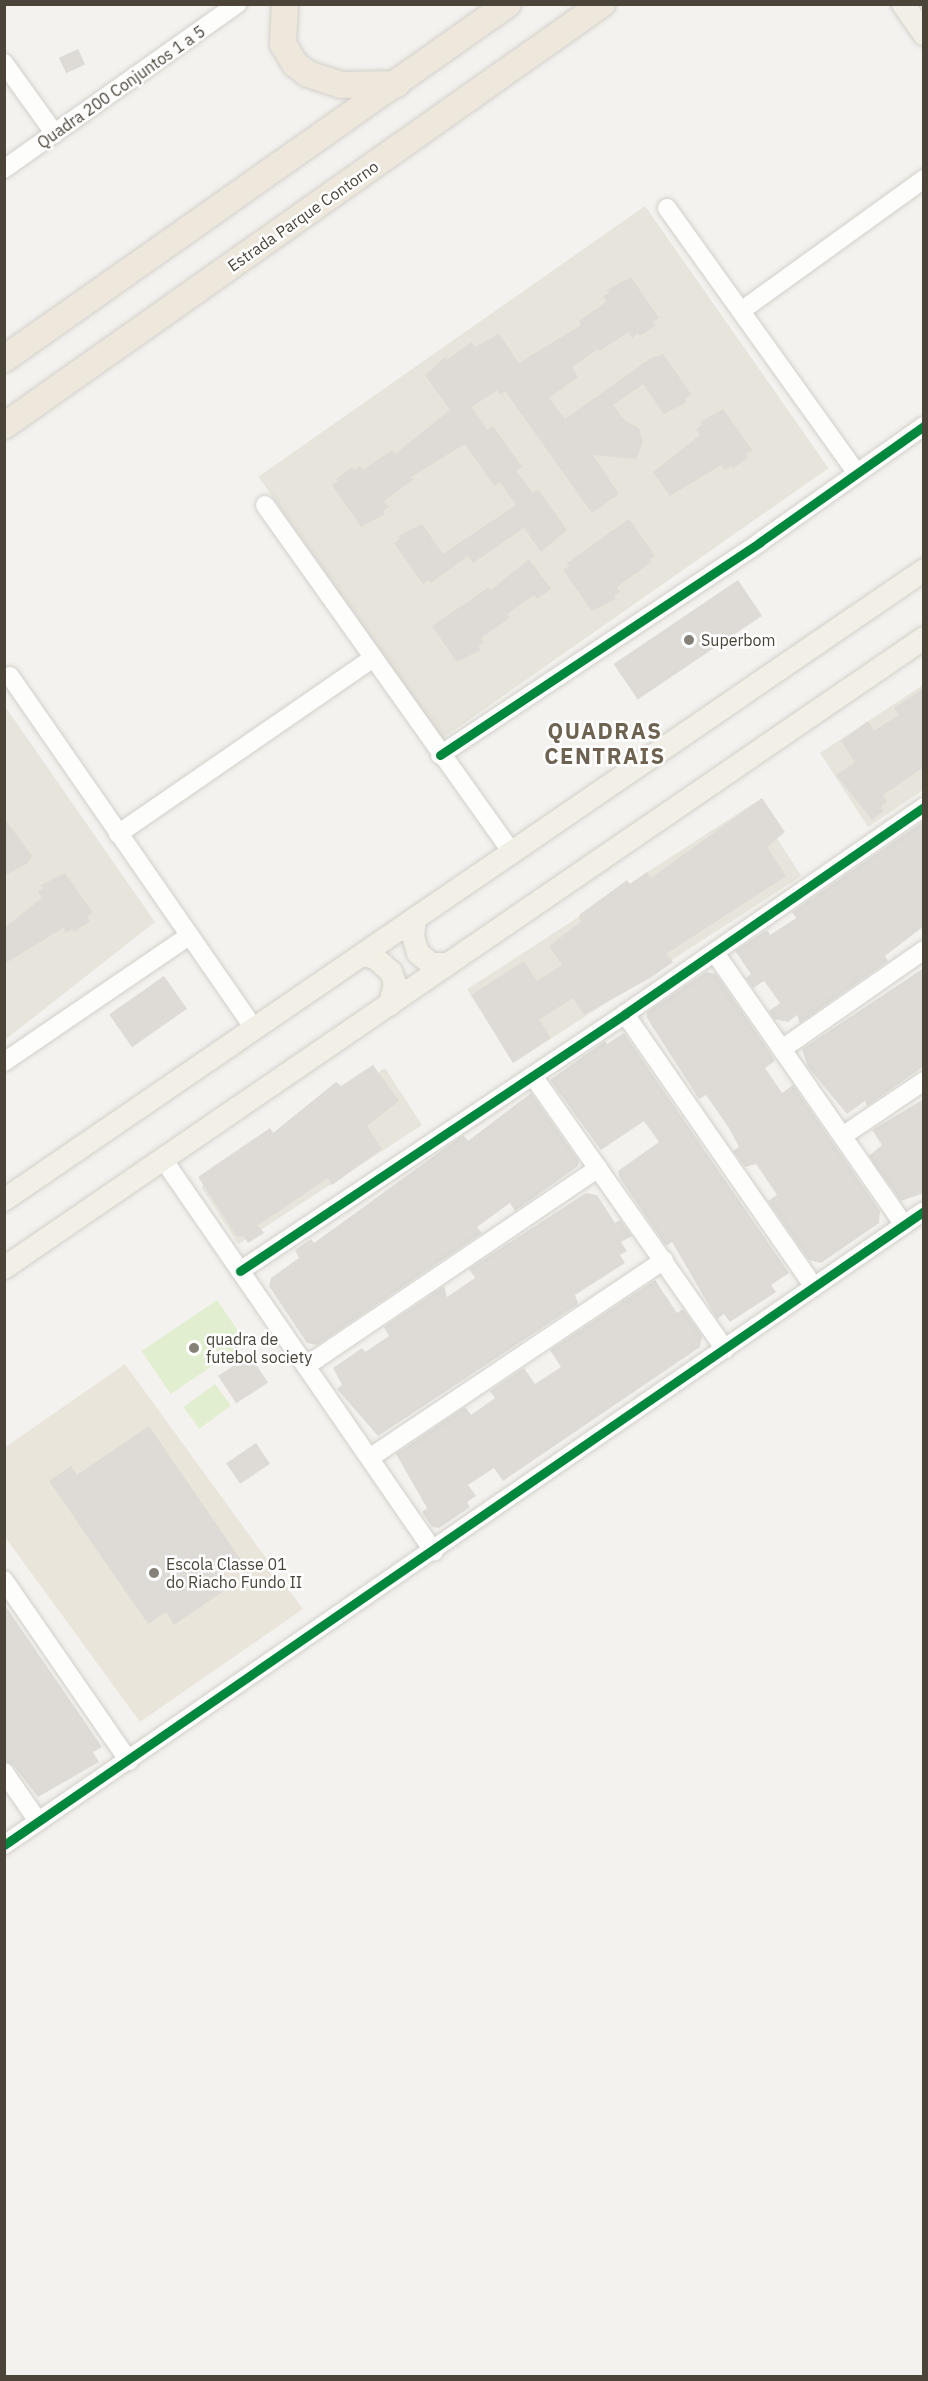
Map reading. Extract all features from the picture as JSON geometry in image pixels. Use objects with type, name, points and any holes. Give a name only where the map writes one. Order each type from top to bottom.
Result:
[{"type":"highway","points":[[285,4],[283,44],[295,64],[308,74],[341,85],[396,84]]},
{"type":"highway","points":[[4,360],[508,4]]},
{"type":"highway","name":"Estrada Parque Contorno","points":[[4,426],[602,4]]},
{"type":"main road","points":[[903,4],[924,34]]},
{"type":"main road","points":[[4,1200],[924,570]]},
{"type":"main road","points":[[4,1268],[924,638]]},
{"type":"main road","points":[[415,920],[413,936],[418,953],[431,964],[445,964]]},
{"type":"main road","points":[[364,955],[375,957],[391,972],[395,983],[390,1004]]},
{"type":"street","name":"Quadra 200 Conjuntos 1 a 5","points":[[4,169],[237,4]]},
{"type":"street","points":[[4,63],[55,134]]},
{"type":"street","points":[[741,311],[924,178]]},
{"type":"street","points":[[667,208],[856,472]]},
{"type":"street","points":[[440,755],[760,542],[924,426]]},
{"type":"street","points":[[265,505],[440,755],[512,853]]},
{"type":"street","points":[[118,834],[373,658]]},
{"type":"street","points":[[10,676],[254,1029]]},
{"type":"street","points":[[240,1271],[715,953],[924,807]]},
{"type":"street","points":[[4,1062],[189,936]]},
{"type":"street","points":[[782,1049],[924,950]]},
{"type":"street","points":[[715,953],[844,1135],[904,1225]]},
{"type":"street","points":[[625,1014],[814,1287]]},
{"type":"street","points":[[533,1076],[725,1349]]},
{"type":"street","points":[[844,1135],[924,1081]]},
{"type":"street","points":[[163,1158],[371,1457],[434,1552]]},
{"type":"street","points":[[306,1366],[598,1168]]},
{"type":"street","points":[[4,1845],[434,1552],[924,1211]]},
{"type":"street","points":[[371,1457],[664,1260]]},
{"type":"street","points":[[4,1580],[129,1761]]},
{"type":"street","points":[[4,1772],[38,1821]]},
{"type":"shaded area","points":[[645,206],[829,468],[442,739],[258,477]]},
{"type":"shaded area","points":[[923,685],[923,790],[868,827],[820,753]]},
{"type":"shaded area","points":[[4,705],[155,922],[5,1040],[4,1040]]},
{"type":"shaded area","points":[[754,803],[801,876],[515,1062],[467,989]]},
{"type":"shaded area","points":[[385,1068],[422,1125],[238,1244],[201,1187]]},
{"type":"shaded area","name":"Escola Classe 01 do Riacho Fundo II","points":[[125,1364],[303,1609],[140,1722],[5,1537],[4,1448]]},
{"type":"green space","name":"quadra de futebol society","points":[[217,1300],[246,1343],[171,1394],[142,1351]]},
{"type":"green space","points":[[215,1384],[231,1406],[199,1429],[183,1407]]},
{"type":"building","points":[[78,49],[85,64],[66,73],[59,58]]},
{"type":"building","points":[[631,277],[659,318],[653,322],[656,325],[640,336],[638,333],[632,338],[628,332],[600,351],[598,349],[572,367],[578,377],[549,398],[565,419],[651,358],[663,354],[691,394],[685,399],[687,402],[664,414],[643,384],[613,405],[625,421],[639,428],[643,443],[636,459],[593,455],[619,494],[592,513],[505,391],[500,395],[497,390],[472,407],[487,430],[493,426],[522,467],[516,471],[533,493],[538,489],[567,530],[541,552],[524,528],[473,563],[468,556],[431,583],[429,580],[423,584],[394,543],[400,539],[398,536],[422,524],[443,554],[516,505],[500,482],[494,486],[465,444],[411,477],[413,480],[384,501],[389,507],[383,511],[385,514],[361,527],[332,485],[338,481],[336,479],[352,467],[354,470],[360,466],[363,470],[392,450],[395,454],[450,410],[425,375],[445,357],[447,360],[472,342],[475,347],[499,334],[519,363],[581,325],[579,321],[607,301],[603,297],[609,293],[607,290]]},
{"type":"building","points":[[723,409],[752,450],[746,454],[748,458],[733,468],[731,466],[725,470],[721,465],[670,496],[653,472],[700,435],[696,429],[702,425],[700,422]]},
{"type":"building","points":[[629,519],[655,556],[649,560],[651,562],[617,587],[620,592],[614,596],[616,599],[592,611],[563,570],[569,566],[567,563]]},
{"type":"building","points":[[529,559],[551,589],[537,599],[534,595],[507,614],[510,618],[481,638],[484,642],[478,646],[481,650],[457,662],[432,626],[489,587],[491,590]]},
{"type":"building","name":"Superbom","points":[[738,580],[762,616],[638,700],[614,664]]},
{"type":"building","points":[[924,688],[924,767],[883,795],[887,802],[881,806],[884,811],[872,820],[836,775],[855,762],[841,741],[868,721],[874,731],[899,715],[894,708]]},
{"type":"building","points":[[762,798],[785,832],[767,847],[786,876],[666,954],[673,962],[650,978],[584,1015],[573,998],[539,1020],[551,1038],[513,1063],[471,995],[524,961],[537,981],[562,965],[549,946],[581,922],[579,915],[627,880],[630,884],[647,872],[651,878]]},
{"type":"building","points":[[4,818],[32,856],[28,863],[4,876]]},
{"type":"building","points":[[924,821],[924,926],[885,956],[888,961],[800,1023],[797,1015],[788,1022],[774,1019],[769,1011],[780,1003],[764,981],[753,988],[746,978],[751,974],[735,951],[767,930],[770,935],[796,918],[792,912]]},
{"type":"building","points":[[65,873],[93,913],[87,917],[90,921],[74,932],[72,929],[66,933],[63,928],[4,964],[4,928],[42,898],[38,892],[43,888],[41,885]]},
{"type":"building","points":[[924,968],[924,1066],[867,1106],[865,1101],[847,1114],[808,1067],[802,1049]]},
{"type":"building","points":[[706,972],[716,974],[769,1051],[775,1061],[765,1068],[782,1093],[793,1085],[880,1211],[879,1223],[821,1263],[809,1260],[768,1201],[777,1195],[756,1164],[745,1167],[733,1151],[739,1147],[729,1128],[706,1095],[699,1099],[647,1018],[647,1012]]},
{"type":"building","points":[[164,976],[187,1009],[132,1047],[109,1014]]},
{"type":"building","points":[[624,1033],[789,1273],[771,1285],[776,1292],[730,1322],[724,1314],[717,1319],[672,1242],[666,1246],[620,1178],[618,1171],[659,1142],[644,1121],[601,1150],[550,1080],[605,1041],[607,1044]]},
{"type":"building","points":[[373,1065],[399,1101],[367,1126],[382,1149],[332,1185],[328,1178],[258,1225],[264,1233],[248,1243],[243,1236],[237,1237],[198,1177],[270,1128],[273,1133],[336,1082],[341,1086]]},
{"type":"building","points":[[531,1093],[579,1161],[578,1166],[515,1211],[510,1203],[477,1227],[482,1233],[317,1345],[307,1343],[269,1286],[271,1278],[299,1258],[295,1250],[311,1239],[314,1243],[463,1135],[468,1141]]},
{"type":"building","points":[[924,1099],[924,1193],[901,1201],[869,1156],[882,1145],[872,1130]]},
{"type":"building","points":[[586,1193],[597,1195],[615,1223],[620,1220],[632,1236],[621,1242],[627,1251],[620,1255],[625,1263],[575,1295],[578,1304],[378,1436],[337,1389],[342,1385],[333,1368],[362,1348],[365,1352],[389,1336],[384,1327],[444,1286],[447,1297],[475,1278],[469,1269]]},
{"type":"building","points":[[655,1280],[677,1313],[683,1309],[702,1336],[700,1347],[503,1481],[494,1468],[468,1485],[476,1496],[467,1502],[470,1507],[439,1528],[432,1527],[422,1512],[427,1508],[396,1454],[465,1407],[471,1415],[495,1398],[490,1391],[524,1368],[535,1384],[561,1367],[550,1350]]},
{"type":"building","points":[[250,1355],[268,1383],[236,1403],[218,1376]]},
{"type":"building","points":[[149,1426],[241,1560],[222,1573],[231,1586],[174,1625],[166,1612],[148,1624],[49,1481],[71,1466],[77,1475]]},
{"type":"building","points":[[256,1443],[270,1464],[240,1484],[226,1463]]},
{"type":"building","points":[[4,1604],[102,1747],[93,1752],[99,1762],[38,1797],[13,1765],[4,1761]]},
{"type":"cycle path","points":[[440,755],[760,542],[924,426]]},
{"type":"cycle path","points":[[240,1271],[625,1014],[924,807]]},
{"type":"cycle path","points":[[4,1845],[924,1211]]},
{"type":"place","name":"Superbom","points":[[689,640]]},
{"type":"place","name":"quadra de futebol society","points":[[194,1348]]},
{"type":"place","name":"Escola Classe 01 do Riacho Fundo II","points":[[154,1573]]},
{"type":"district","name":"QUADRAS CENTRAIS","points":[[605,742]]}]
